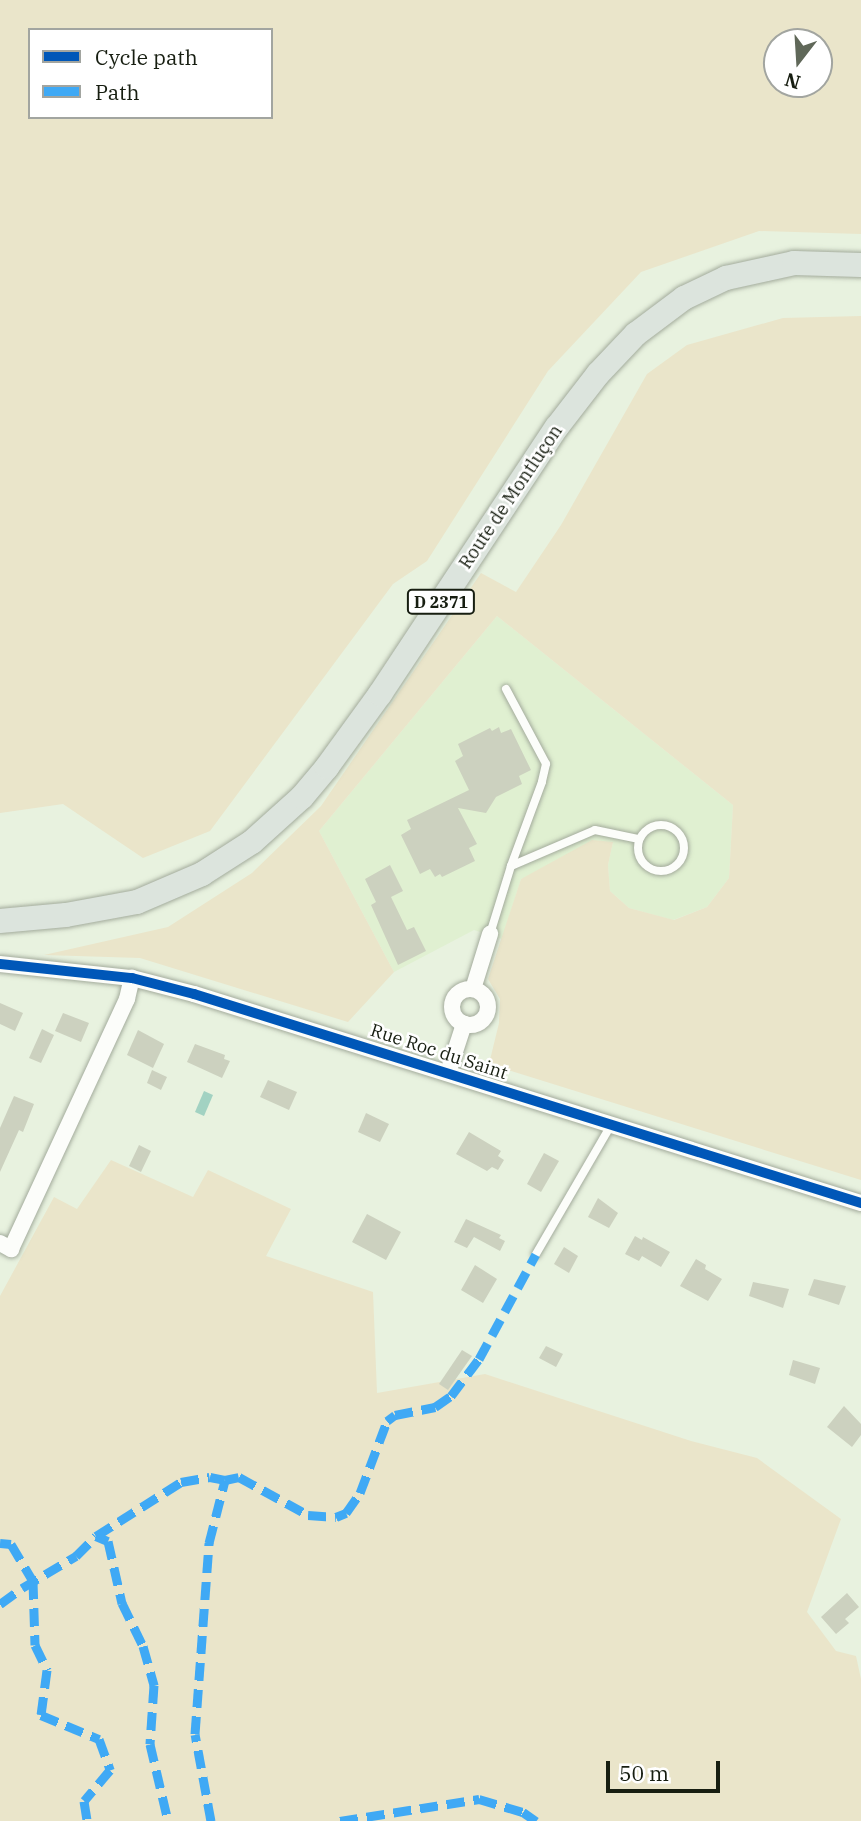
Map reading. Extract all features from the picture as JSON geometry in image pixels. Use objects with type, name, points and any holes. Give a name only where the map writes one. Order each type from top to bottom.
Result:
[{"type":"main road","name":"Route de Montluçon","points":[[0,904],[88,897],[139,886],[202,860],[245,834],[285,798],[324,753],[557,408],[593,362],[623,331],[670,294],[701,277],[738,263],[798,252],[861,255]]},
{"type":"main road","name":"Route de Montluçon","points":[[0,921],[66,915],[137,902],[202,874],[252,842],[302,797],[343,746],[557,426],[598,374],[636,334],[684,298],[726,278],[794,263],[861,265]]},
{"type":"street","points":[[473,989],[490,934]]},
{"type":"street","name":"Rue Roc du Saint","points":[[0,964],[132,978],[226,1003],[861,1203]]},
{"type":"street","points":[[0,1243],[11,1249],[127,999],[132,978]]},
{"type":"street","points":[[473,989],[487,1000],[488,1012],[481,1022],[464,1024],[452,1011],[453,999],[461,991],[473,989]]},
{"type":"street","points":[[447,1073],[464,1024]]},
{"type":"lane","points":[[490,934],[546,764],[506,688]]},
{"type":"lane","points":[[656,825],[671,826],[682,837],[685,852],[682,859],[670,869],[655,870],[648,867],[639,855],[639,839],[649,828],[656,825]]},
{"type":"lane","points":[[511,866],[595,830],[639,839]]},
{"type":"lane","points":[[536,1254],[611,1125]]},
{"type":"shaded area","points":[[0,0],[861,0],[861,234],[759,231],[641,272],[548,371],[427,561],[393,584],[210,831],[143,858],[63,804],[0,813]]},
{"type":"shaded area","points":[[861,316],[861,1180],[489,1064],[499,1023],[500,999],[488,979],[521,879],[592,840],[613,842],[608,865],[610,891],[629,908],[674,920],[707,907],[729,878],[733,805],[497,616],[319,831],[394,972],[348,1022],[140,958],[44,955],[168,927],[252,873],[321,806],[481,573],[516,592],[561,525],[647,374],[687,345],[783,318]]},
{"type":"shaded area","points":[[497,616],[733,805],[729,878],[707,907],[673,920],[629,908],[610,891],[608,865],[613,842],[521,879],[502,939],[474,930],[394,972],[319,831]]},
{"type":"shaded area","points":[[111,1160],[193,1197],[208,1170],[291,1209],[266,1256],[373,1292],[377,1393],[485,1374],[691,1441],[757,1458],[841,1519],[807,1612],[836,1651],[856,1656],[861,1679],[861,1821],[0,1821],[0,1296],[54,1197],[77,1209]]},
{"type":"water","points":[[204,1091],[213,1095],[204,1116],[195,1112]]},
{"type":"building","points":[[499,727],[501,733],[511,729],[531,770],[519,776],[522,784],[496,797],[486,813],[458,808],[477,844],[469,848],[475,861],[442,877],[440,874],[435,877],[430,869],[420,874],[401,835],[411,829],[407,820],[469,790],[455,761],[463,756],[458,744],[490,728],[492,731]]},
{"type":"building","points":[[390,865],[403,891],[391,897],[407,930],[414,927],[426,951],[398,965],[371,905],[376,902],[365,879]]},
{"type":"building","points":[[0,1003],[23,1013],[15,1031],[0,1024]]},
{"type":"building","points":[[63,1013],[89,1023],[81,1042],[55,1031]]},
{"type":"building","points":[[42,1029],[54,1035],[41,1063],[29,1058]]},
{"type":"building","points":[[138,1030],[164,1044],[153,1068],[127,1055]]},
{"type":"building","points":[[195,1044],[225,1055],[224,1059],[230,1061],[222,1078],[187,1062]]},
{"type":"building","points":[[152,1070],[167,1077],[161,1090],[147,1083]]},
{"type":"building","points":[[268,1080],[297,1092],[289,1110],[260,1097]]},
{"type":"building","points":[[14,1096],[34,1104],[23,1132],[19,1130],[0,1172],[0,1128]]},
{"type":"building","points":[[366,1113],[389,1124],[380,1142],[358,1132]]},
{"type":"building","points":[[469,1132],[501,1151],[498,1156],[504,1160],[498,1170],[492,1167],[487,1171],[456,1154]]},
{"type":"building","points":[[139,1145],[151,1151],[141,1172],[129,1166]]},
{"type":"building","points":[[544,1153],[559,1161],[541,1192],[527,1184]]},
{"type":"building","points":[[598,1198],[618,1213],[609,1228],[588,1217]]},
{"type":"building","points":[[367,1214],[401,1232],[386,1260],[352,1242]]},
{"type":"building","points":[[466,1219],[501,1235],[499,1238],[505,1241],[500,1251],[474,1237],[467,1248],[454,1242]]},
{"type":"building","points":[[635,1236],[642,1240],[643,1237],[670,1252],[661,1267],[642,1256],[639,1261],[625,1254]]},
{"type":"building","points":[[564,1247],[578,1256],[569,1273],[554,1264]]},
{"type":"building","points":[[696,1259],[706,1265],[705,1269],[722,1279],[708,1301],[680,1286]]},
{"type":"building","points":[[475,1265],[497,1279],[483,1303],[461,1290]]},
{"type":"building","points":[[814,1279],[846,1286],[839,1305],[808,1295]]},
{"type":"building","points":[[753,1282],[789,1289],[783,1308],[749,1296]]},
{"type":"building","points":[[546,1346],[563,1354],[556,1367],[539,1358]]},
{"type":"building","points":[[462,1350],[472,1356],[448,1390],[439,1384]]},
{"type":"building","points":[[793,1360],[820,1368],[815,1384],[789,1375]]},
{"type":"building","points":[[844,1406],[861,1424],[861,1435],[852,1447],[827,1427]]},
{"type":"building","points":[[847,1593],[859,1607],[845,1619],[849,1623],[836,1634],[821,1617]]},
{"type":"marked path","points":[[211,1821],[195,1734],[209,1543],[225,1480],[239,1477],[308,1515],[336,1517],[346,1513],[360,1493],[387,1421],[395,1415],[435,1407],[451,1396],[479,1359],[536,1254]]},
{"type":"marked path","points":[[96,1536],[181,1482],[210,1477],[225,1480]]},
{"type":"marked path","points":[[0,1604],[76,1556],[96,1536],[108,1541],[122,1603],[143,1646],[154,1685],[150,1744],[168,1821]]},
{"type":"marked path","points":[[0,1543],[11,1544],[33,1581],[35,1645],[47,1670],[41,1715],[99,1739],[110,1770],[84,1801],[87,1821]]},
{"type":"marked path","points":[[340,1821],[479,1799],[523,1812],[536,1821]]},
{"type":"cycle path","points":[[0,964],[132,978],[194,994],[861,1203]]}]
